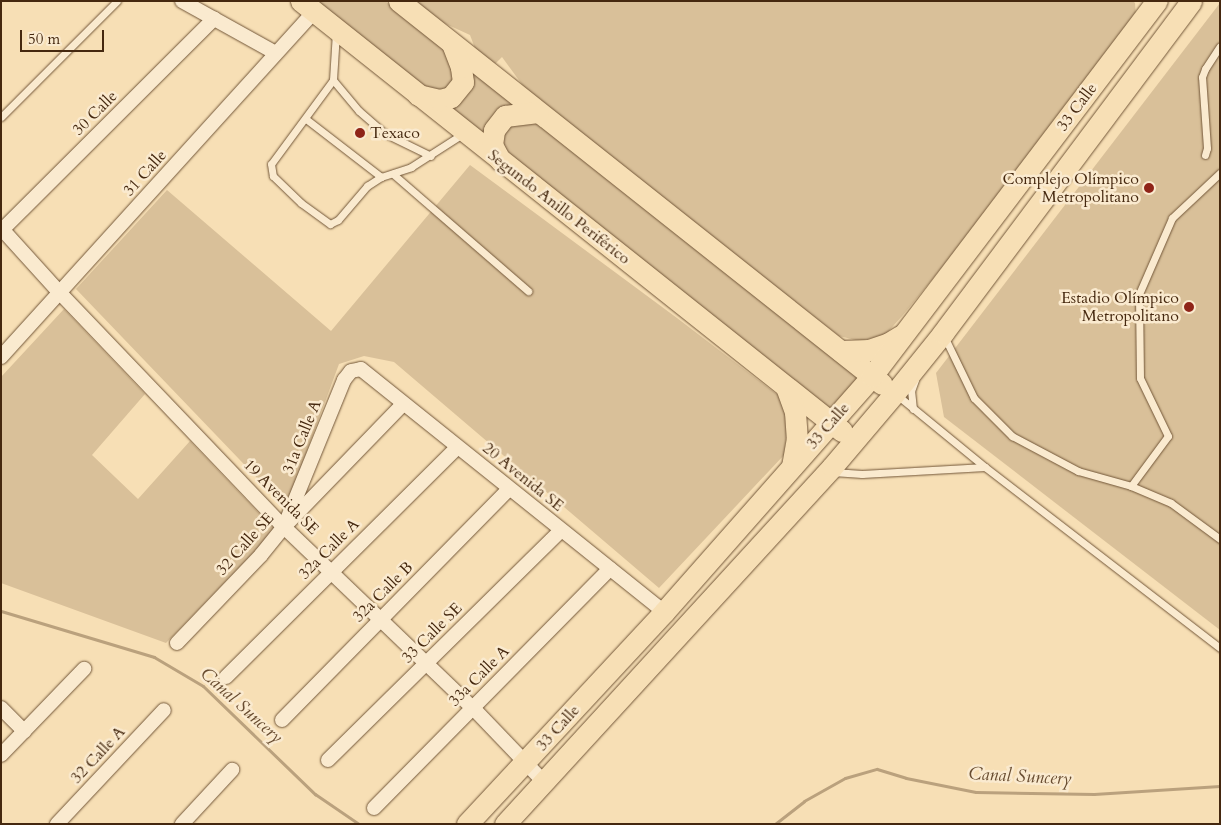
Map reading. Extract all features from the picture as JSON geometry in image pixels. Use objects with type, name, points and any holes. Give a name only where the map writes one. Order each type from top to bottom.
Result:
[{"type":"main road","points":[[399,1],[894,394]]},
{"type":"main road","name":"33 Calle","points":[[504,824],[827,472],[894,394],[943,333],[1191,1]]},
{"type":"main road","points":[[1151,3],[1158,44]]},
{"type":"main road","name":"33 Calle","points":[[467,824],[664,612],[791,469],[825,418],[856,364],[907,332],[1151,3]]},
{"type":"main road","name":"Segundo Anillo Periférico","points":[[307,6],[854,441]]},
{"type":"main road","points":[[418,95],[440,100],[451,97],[462,82],[461,67],[451,43]]},
{"type":"main road","points":[[500,160],[492,145],[494,130],[505,116],[538,112]]},
{"type":"main road","points":[[856,364],[869,350],[889,343],[907,332]]},
{"type":"main road","points":[[786,387],[795,412],[797,438],[791,469]]},
{"type":"street","points":[[182,1],[276,53]]},
{"type":"street","name":"31 Calle","points":[[3,353],[60,293],[276,53],[307,6]]},
{"type":"street","name":"30 Calle","points":[[2,229],[214,19]]},
{"type":"street","name":"19 Avenida SE","points":[[2,229],[60,293],[284,527],[473,708],[544,782]]},
{"type":"street","name":"31a Calle A","points":[[284,527],[344,380],[351,371],[361,369]]},
{"type":"street","name":"20 Avenida SE","points":[[361,369],[457,448],[664,612]]},
{"type":"street","name":"32 Calle SE","points":[[177,643],[262,555],[284,527],[403,404]]},
{"type":"street","name":"32a Calle A","points":[[226,677],[457,448]]},
{"type":"street","name":"32a Calle B","points":[[282,720],[509,489]]},
{"type":"street","name":"33 Calle SE","points":[[328,760],[560,530]]},
{"type":"street","name":"33a Calle A","points":[[374,808],[610,568]]},
{"type":"street","points":[[1,755],[84,669]]},
{"type":"street","points":[[1,708],[24,731]]},
{"type":"street","name":"32 Calle A","points":[[57,824],[164,710]]},
{"type":"street","points":[[182,824],[232,770]]},
{"type":"lane","points":[[1,116],[117,1]]},
{"type":"lane","points":[[336,30],[333,80],[272,164],[273,176],[301,203],[330,224],[338,220],[367,186],[381,177],[411,167],[466,132]]},
{"type":"lane","points":[[1205,155],[1207,148],[1202,77],[1220,46]]},
{"type":"lane","points":[[333,80],[359,111],[384,133],[431,156]]},
{"type":"lane","points":[[306,119],[381,177]]},
{"type":"lane","points":[[1131,486],[1168,436],[1140,378],[1139,294],[1172,218],[1220,173]]},
{"type":"lane","points":[[393,174],[528,290]]},
{"type":"lane","points":[[943,333],[974,398],[1012,436],[1078,471],[1131,486],[1170,502],[1220,539]]},
{"type":"lane","points":[[913,409],[912,392],[924,357]]},
{"type":"lane","points":[[894,394],[985,467],[1220,648]]},
{"type":"lane","points":[[827,472],[862,474],[985,467]]},
{"type":"shaded area","points":[[307,1],[385,1],[445,50],[456,76],[448,91],[421,91]]},
{"type":"shaded area","points":[[414,1],[1133,1],[1135,3],[1136,16],[957,249],[903,315],[885,335],[860,341],[839,336],[529,94],[502,57],[494,65],[476,51],[470,35],[435,19]]},
{"type":"shaded area","name":"Complejo Olímpico Metropolitano","points":[[1220,3],[1220,630],[944,417],[936,373]]},
{"type":"shaded area","points":[[462,60],[522,109],[489,150],[431,104],[452,98]]},
{"type":"shaded area","points":[[535,116],[870,376],[833,421],[501,160],[496,131]]},
{"type":"shaded area","points":[[470,165],[677,318],[788,403],[785,454],[659,588],[394,362],[364,356],[339,364],[286,508],[76,289],[167,190],[331,331]]},
{"type":"shaded area","points":[[64,309],[145,394],[92,455],[138,499],[190,441],[275,530],[166,643],[1,583],[1,377]]},
{"type":"waterway","name":"Canal Suncery","points":[[1,611],[154,657],[203,686],[315,794],[359,824]]},
{"type":"waterway","name":"Canal Suncery","points":[[775,824],[804,801],[845,778],[877,769],[906,778],[976,792],[1094,794],[1220,786]]},
{"type":"place","name":"Texaco","points":[[360,133]]},
{"type":"place","name":"Complejo Olímpico Metropolitano","points":[[1149,188]]},
{"type":"place","name":"Estadio Olímpico Metropolitano","points":[[1189,307]]}]
